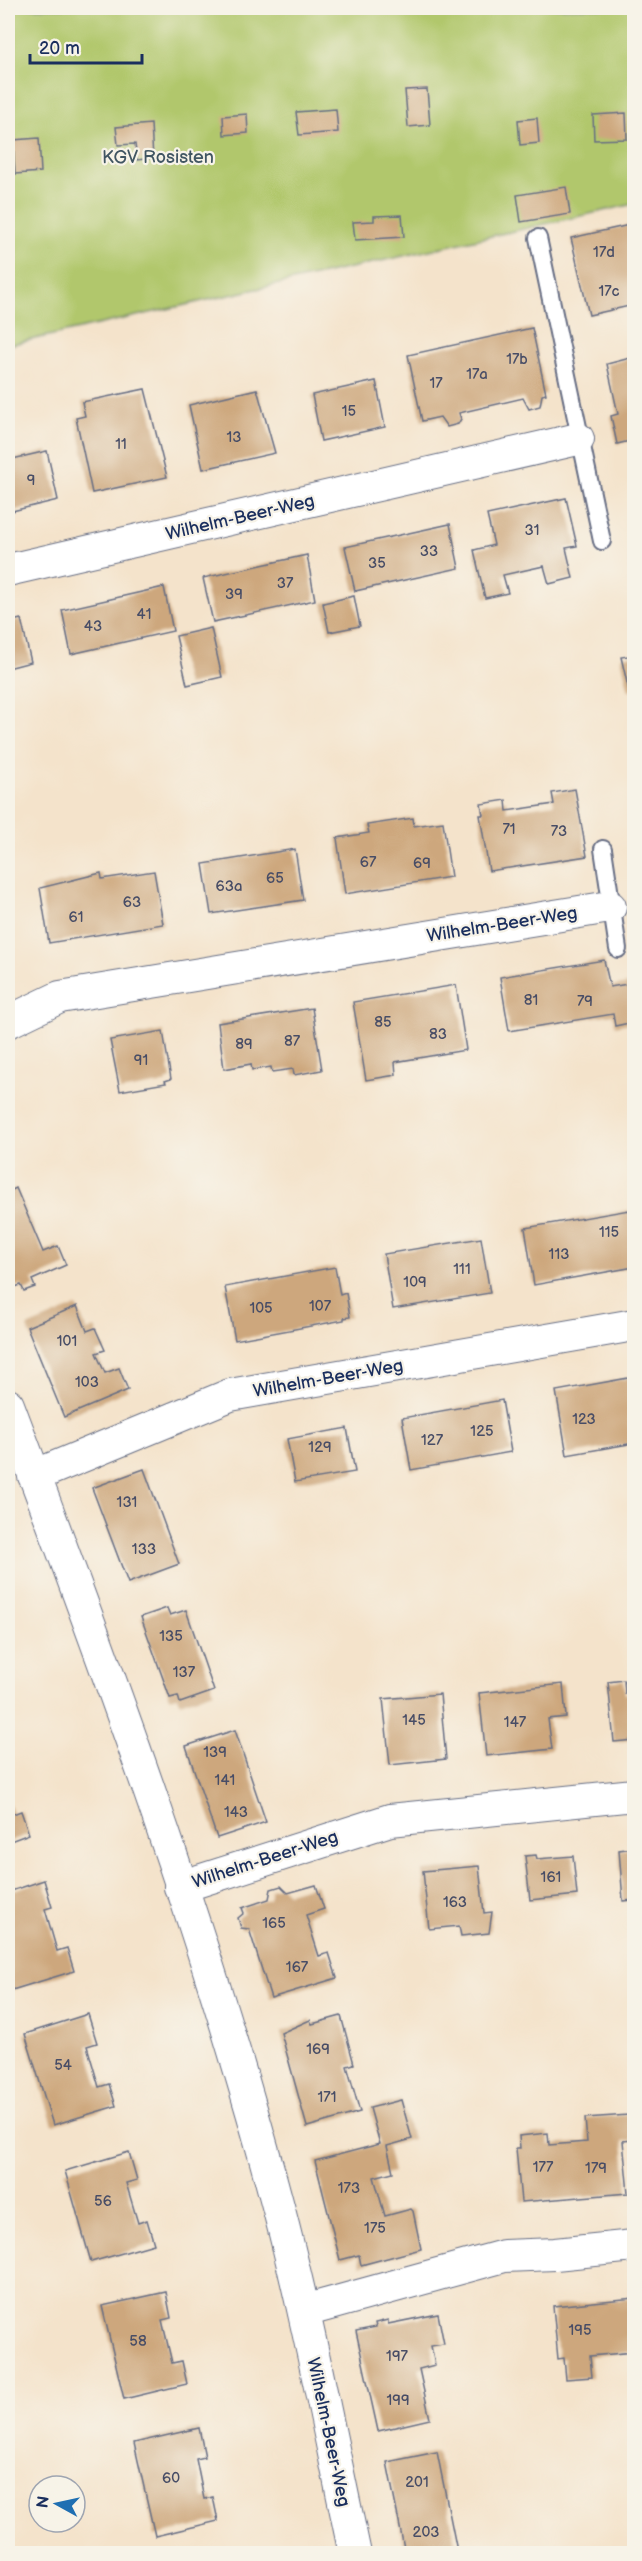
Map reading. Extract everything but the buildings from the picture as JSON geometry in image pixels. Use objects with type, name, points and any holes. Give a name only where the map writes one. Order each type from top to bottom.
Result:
[{"type":"street","name":"Wilhelm-Beer-Weg","points":[[8,570],[578,439]]},
{"type":"street","name":"Wilhelm-Beer-Weg","points":[[8,1023],[60,997],[610,907]]},
{"type":"street","name":"Wilhelm-Beer-Weg","points":[[34,1476],[230,1395],[634,1325]]},
{"type":"street","name":"Wilhelm-Beer-Weg","points":[[8,1405],[180,1887],[243,2083],[304,2311],[354,2553]]},
{"type":"street","name":"Wilhelm-Beer-Weg","points":[[180,1887],[390,1820],[634,1795]]},
{"type":"street","points":[[304,2311],[504,2256],[555,2254],[634,2246]]},
{"type":"lane","points":[[538,238],[578,439],[602,541]]},
{"type":"lane","points":[[603,849],[618,950]]},
{"type":"green space","name":"KGV Rosisten","points":[[8,8],[634,8],[634,204],[8,345]]}]
